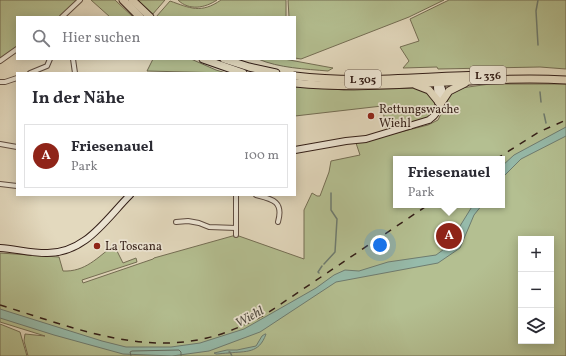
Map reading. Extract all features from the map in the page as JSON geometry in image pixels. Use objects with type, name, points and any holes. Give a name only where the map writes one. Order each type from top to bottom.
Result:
[{"type":"main road","points":[[123,0],[139,16]]},
{"type":"main road","points":[[132,0],[149,16]]},
{"type":"main road","points":[[207,60],[240,72]]},
{"type":"main road","points":[[227,60],[272,72]]},
{"type":"main road","name":"L 336","points":[[449,75],[526,74],[566,76]]},
{"type":"main road","points":[[431,76],[439,82],[449,75]]},
{"type":"main road","name":"L 305","points":[[296,76],[366,79],[449,75]]},
{"type":"main road","name":"L 336","points":[[296,150],[346,141],[367,135],[376,136],[422,123],[433,118],[438,110],[441,87],[439,82],[529,78],[566,80]]},
{"type":"main road","name":"L 336","points":[[439,102],[452,89],[474,80]]},
{"type":"main road","name":"L 305","points":[[296,83],[353,86],[439,82]]},
{"type":"main road","name":"L 305","points":[[408,84],[429,90],[439,102]]},
{"type":"main road","points":[[0,248],[46,253],[58,252],[75,247],[87,239],[101,226],[129,196]]},
{"type":"street","points":[[63,16],[80,0]]},
{"type":"street","points":[[0,61],[16,50]]},
{"type":"street","points":[[32,72],[47,66],[50,60]]},
{"type":"street","points":[[73,60],[75,72]]},
{"type":"street","points":[[0,82],[16,78]]},
{"type":"street","points":[[0,144],[16,147]]},
{"type":"street","points":[[0,184],[16,186]]},
{"type":"street","points":[[236,196],[236,235]]},
{"type":"street","points":[[260,196],[274,200],[278,205],[280,210],[278,222]]},
{"type":"street","points":[[176,222],[188,221],[209,227],[236,228]]},
{"type":"shaded area","points":[[0,0],[79,0],[62,16],[16,16],[16,49],[0,60]]},
{"type":"shaded area","points":[[91,0],[115,0],[132,16],[109,16]]},
{"type":"shaded area","points":[[137,0],[165,0],[152,15]]},
{"type":"shaded area","points":[[178,0],[217,0],[207,5],[192,7],[187,6]]},
{"type":"shaded area","points":[[221,0],[286,0],[286,16],[157,16],[170,1],[196,8],[207,7]]},
{"type":"shaded area","points":[[288,0],[444,0],[409,17],[301,59],[296,58],[296,16],[289,16]]},
{"type":"shaded area","points":[[449,0],[566,0],[566,69],[540,67],[438,69],[437,67],[403,68],[409,61],[400,47],[419,41],[410,19]]},
{"type":"shaded area","points":[[152,60],[193,60],[223,72],[186,72],[147,71]]},
{"type":"shaded area","points":[[261,60],[289,60],[333,68],[328,71],[292,68]]},
{"type":"shaded area","points":[[490,84],[566,84],[566,356],[28,356],[24,341],[25,334],[45,336],[0,322],[0,253],[59,257],[63,271],[71,271],[84,267],[114,245],[123,263],[136,258],[137,262],[82,280],[83,283],[154,258],[236,235],[304,259],[304,210],[312,193],[320,196],[329,172],[331,161],[360,155],[356,143],[428,125],[438,120],[451,93],[461,88]]},
{"type":"shaded area","points":[[296,86],[344,90],[419,88],[431,96],[435,104],[430,117],[387,131],[382,106],[296,116]]},
{"type":"shaded area","points":[[0,324],[20,332],[27,356],[0,356]]},
{"type":"water","points":[[566,127],[566,136],[521,159],[505,175],[505,163],[514,155]]},
{"type":"water","points":[[471,208],[480,208],[474,215],[460,248],[438,263],[336,282],[260,332],[209,351],[172,356],[123,354],[0,318],[0,309],[126,347],[171,347],[200,343],[244,329],[316,288],[334,275],[345,270],[359,271],[388,262],[436,255],[447,247]]},
{"type":"water","points":[[265,334],[260,345],[251,350],[218,354],[214,353],[256,346]]},
{"type":"waterway","points":[[538,0],[536,11],[538,45]]},
{"type":"waterway","points":[[540,92],[541,102]]},
{"type":"waterway","points":[[544,114],[546,123]]},
{"type":"waterway","points":[[324,264],[335,252],[337,219],[331,210],[331,193]]},
{"type":"waterway","points":[[319,273],[318,272],[322,266]]},
{"type":"waterway","points":[[229,352],[232,356]]},
{"type":"railway","points":[[501,156],[539,132],[566,120]]},
{"type":"railway","points":[[0,305],[76,329],[128,340],[154,343],[181,342],[207,338],[237,328],[266,314],[424,208]]},
{"type":"place","name":"Rettungswache Wiehl","points":[[371,116]]},
{"type":"place","name":"Friesenauel","points":[[449,236]]},
{"type":"place","name":"La Toscana","points":[[97,246]]},
{"type":"water label","name":"Wiehl","points":[[249,316]]}]
